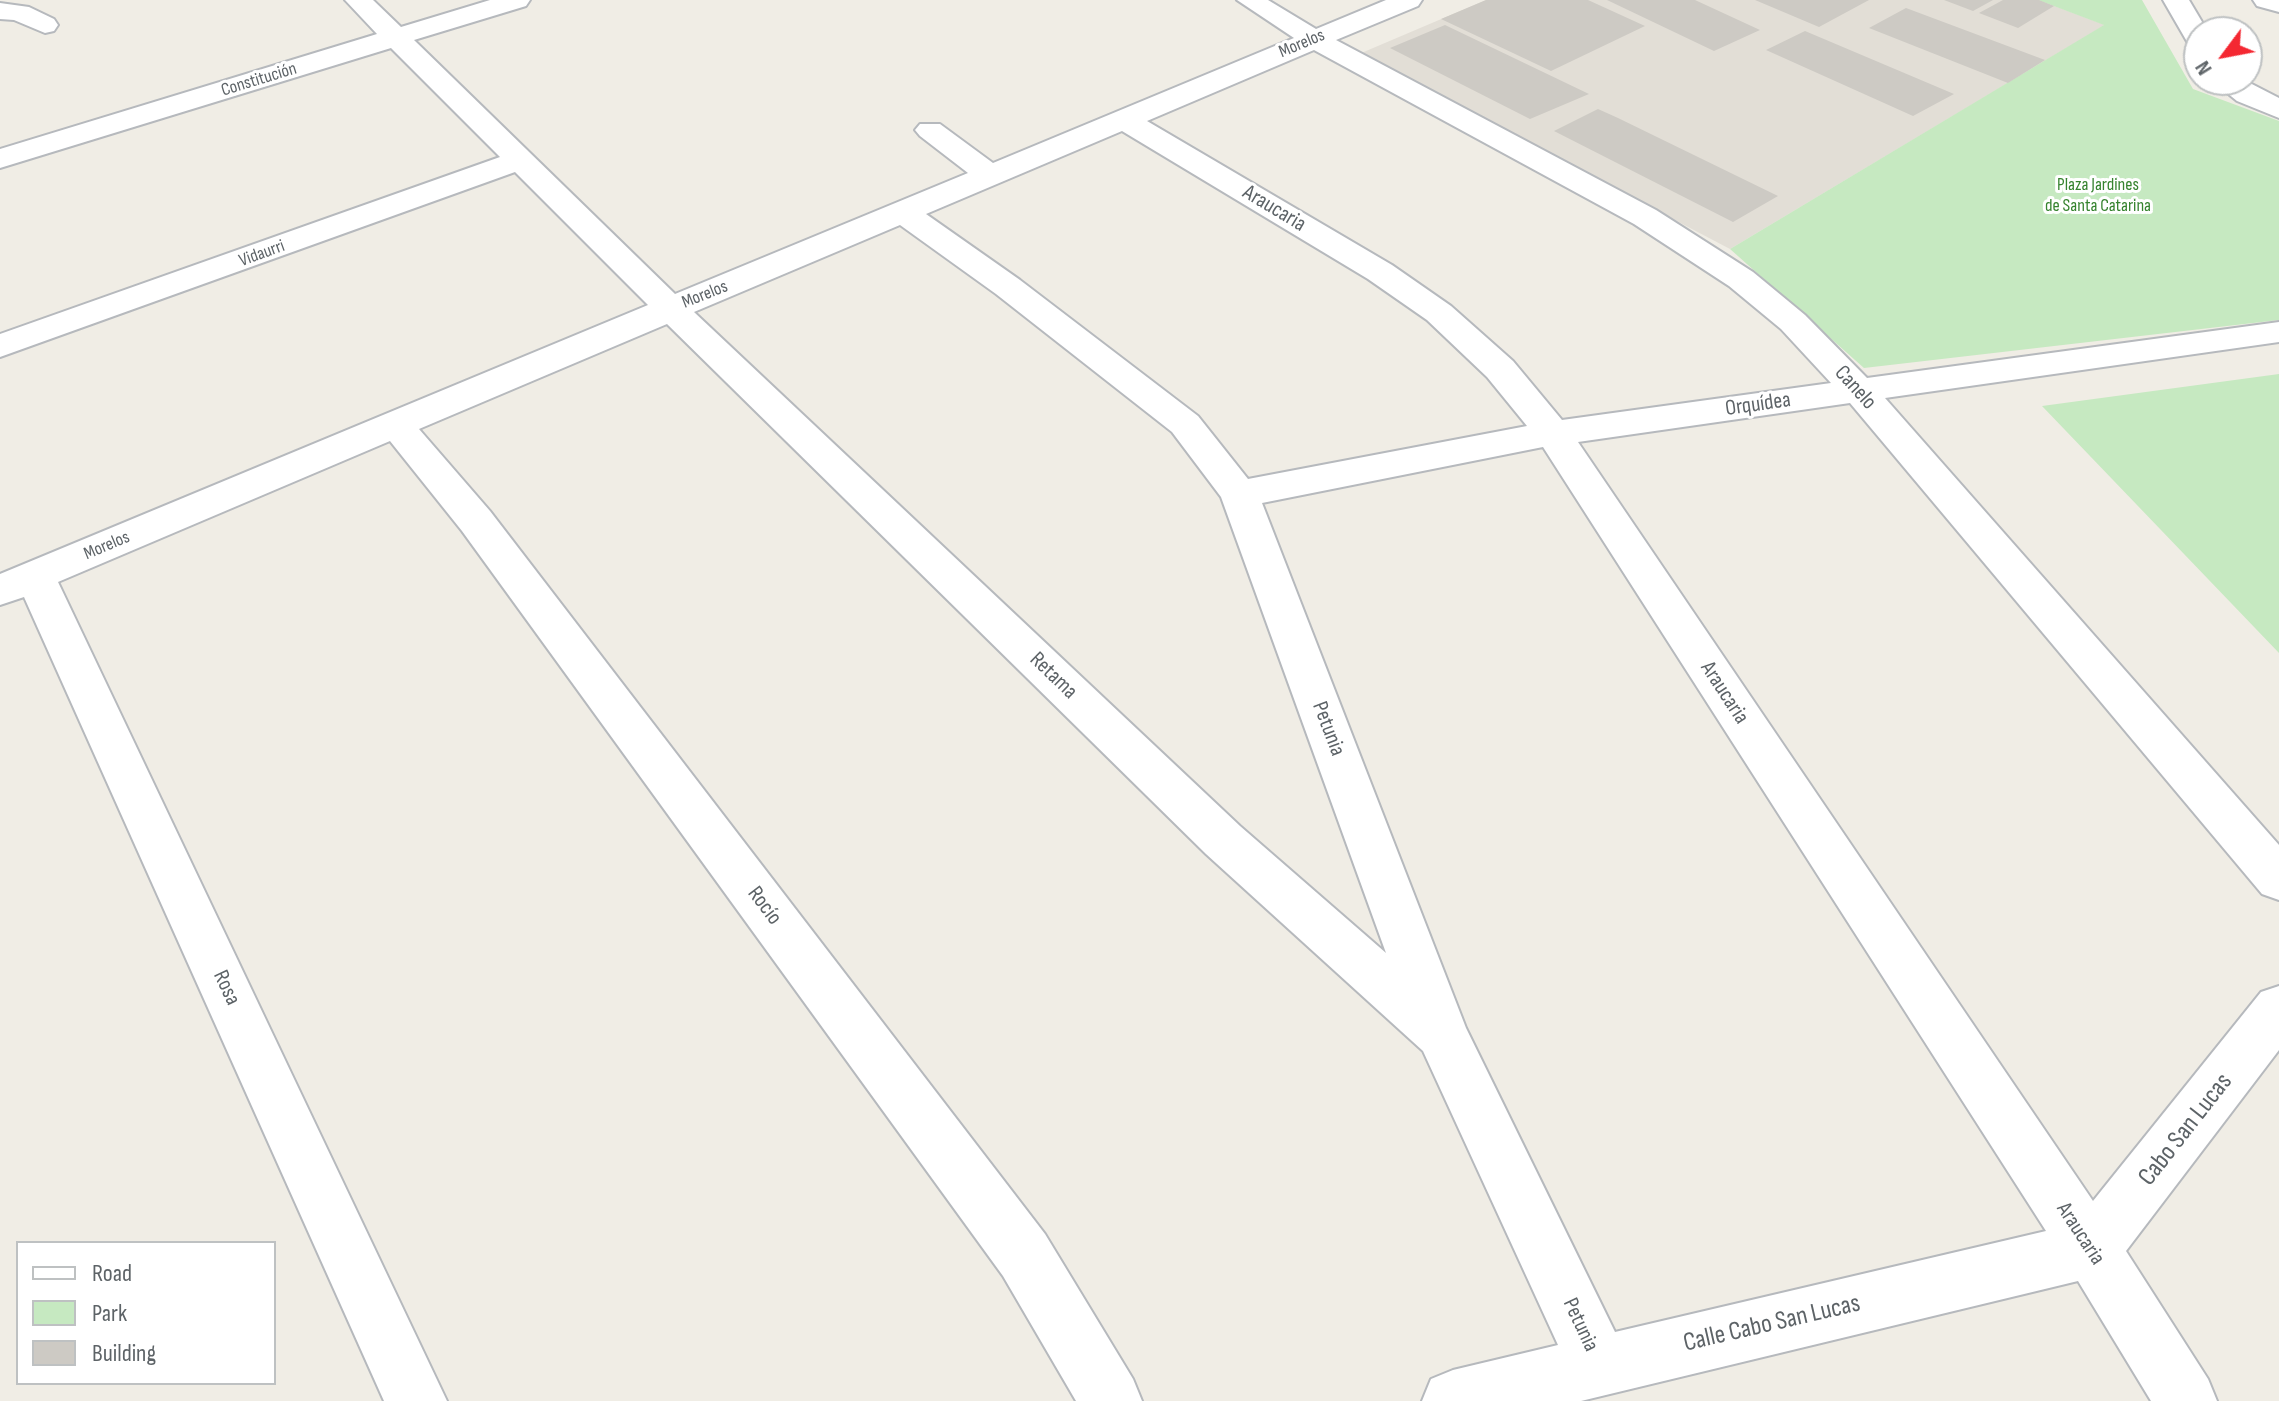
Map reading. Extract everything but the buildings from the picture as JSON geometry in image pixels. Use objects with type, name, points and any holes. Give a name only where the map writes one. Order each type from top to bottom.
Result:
[{"type":"street","points":[[358,0],[523,159],[671,309]]},
{"type":"street","name":"Constitución","points":[[0,159],[517,0]]},
{"type":"street","name":"Canelo","points":[[1250,0],[1314,39],[1697,248],[1793,322],[1858,390],[2279,879]]},
{"type":"street","name":"Morelos","points":[[17,583],[1409,0]]},
{"type":"street","points":[[2266,0],[2279,4]]},
{"type":"street","points":[[0,11],[20,13],[45,25]]},
{"type":"street","points":[[2255,96],[2279,109]]},
{"type":"street","name":"Araucaria","points":[[1125,120],[1380,272],[1439,313],[1500,369],[1553,433],[2091,1249],[2186,1401]]},
{"type":"street","points":[[930,130],[992,176]]},
{"type":"street","name":"Vidaurri","points":[[0,346],[523,159]]},
{"type":"street","name":"Petunia","points":[[903,213],[1008,287],[1185,424],[1239,494],[1442,1034],[1599,1365]]},
{"type":"street","name":"Retama","points":[[671,309],[1223,840],[1442,1034]]},
{"type":"street","name":"Orquídea","points":[[1239,494],[1553,433],[2279,332]]},
{"type":"street","name":"Rocío","points":[[396,425],[476,521],[1024,1255],[1111,1401]]},
{"type":"street","name":"Rosa","points":[[17,583],[416,1401]]},
{"type":"street","name":"Cabo San Lucas","points":[[2091,1249],[2279,1009]]},
{"type":"street","name":"Calle Cabo San Lucas","points":[[1453,1401],[2091,1249]]},
{"type":"shaded area","points":[[1486,0],[2039,0],[2105,25],[1730,249],[1359,54]]},
{"type":"green space","name":"Plaza Jardines de Santa Catarina","points":[[2038,0],[2142,0],[2183,72],[2183,96],[2212,96],[2279,121],[2279,320],[1864,368],[1730,249],[2104,25]]},
{"type":"green space","points":[[2279,374],[2279,653],[2042,406]]}]
